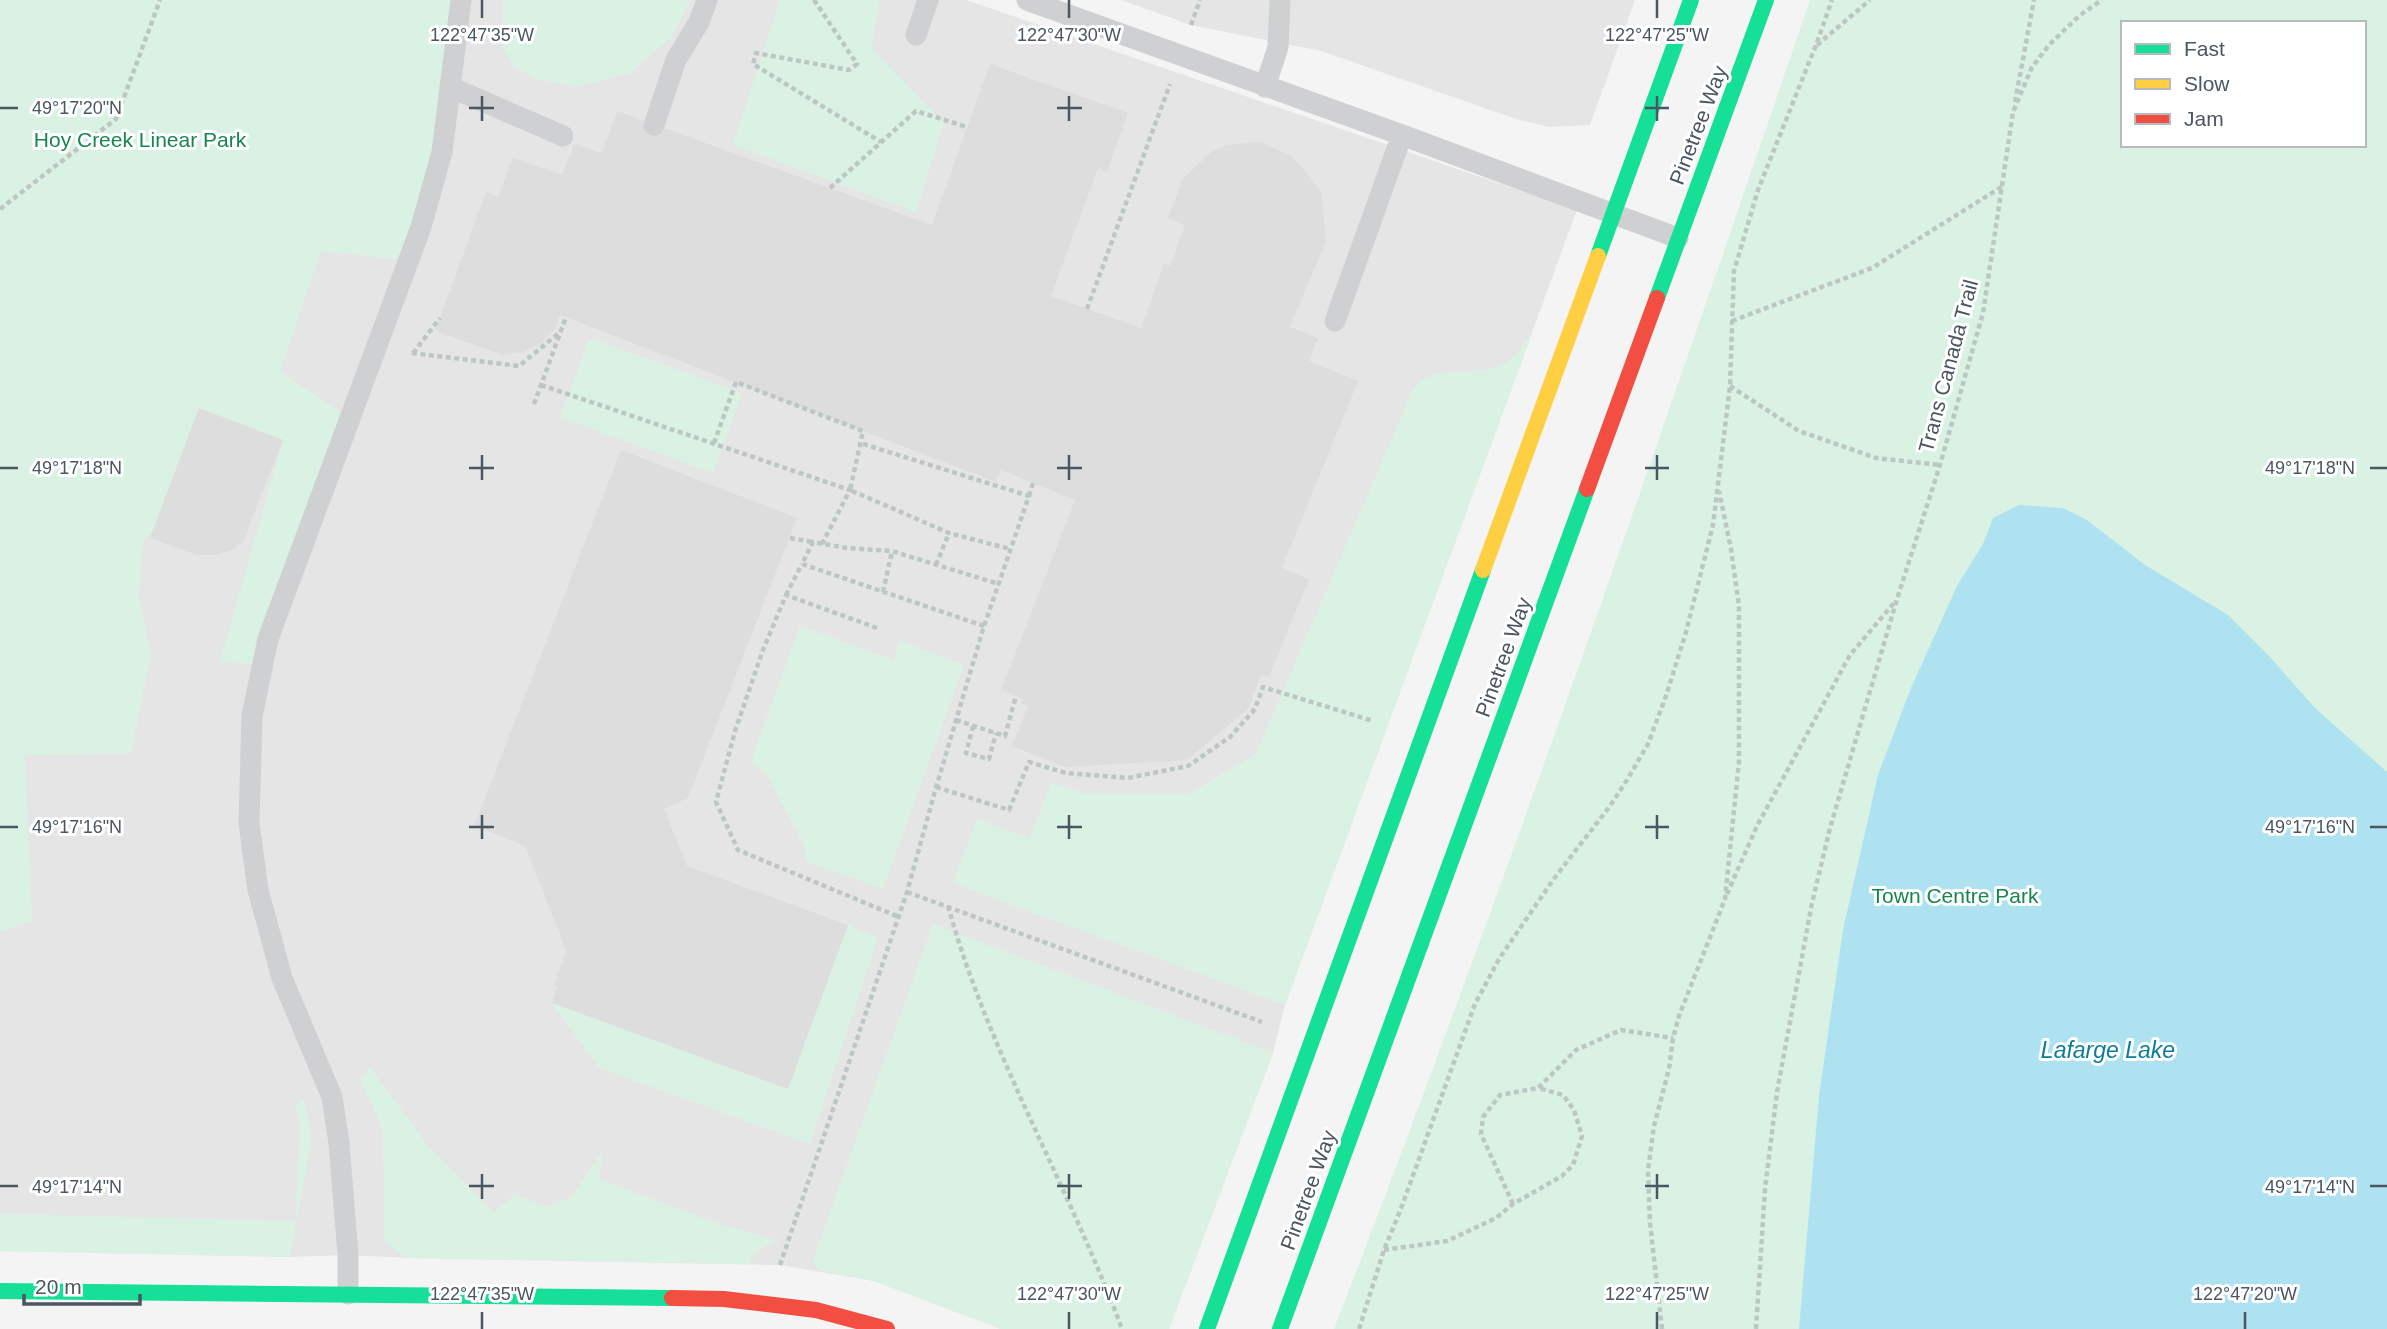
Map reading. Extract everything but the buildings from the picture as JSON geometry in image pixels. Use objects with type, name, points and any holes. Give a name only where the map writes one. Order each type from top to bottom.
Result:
[{"type":"main road","points":[[1207,1329],[1691,0]]},
{"type":"main road","name":"Pinetree Way","points":[[1280,1329],[1678,238],[1737,86],[1766,0]]},
{"type":"main road","points":[[0,1291],[724,1299],[817,1310],[887,1329]]},
{"type":"lane","points":[[348,1294],[348,1255],[336,1113],[332,1097],[282,978],[258,890],[249,823],[252,716],[268,639],[421,227],[442,152],[461,0]]},
{"type":"lane","points":[[654,125],[676,60],[699,22],[707,0]]},
{"type":"lane","points":[[916,35],[928,0]]},
{"type":"lane","points":[[1027,0],[1678,238]]},
{"type":"lane","points":[[1265,87],[1278,47],[1280,0]]},
{"type":"lane","points":[[450,87],[563,136]]},
{"type":"lane","points":[[1335,321],[1402,135]]},
{"type":"path","points":[[0,209],[116,119],[160,0]]},
{"type":"path","points":[[814,0],[857,64],[849,70],[755,52],[753,64],[881,142]]},
{"type":"path","points":[[1191,25],[1200,0]]},
{"type":"path","points":[[1359,1329],[1384,1250],[1475,1003],[1499,959],[1553,880],[1610,806],[1648,744],[1666,696],[1693,608],[1713,525],[1730,386],[1734,271],[1758,190],[1832,0]]},
{"type":"path","points":[[1816,46],[1870,0]]},
{"type":"path","points":[[2013,112],[2034,0]]},
{"type":"path","name":"Trans Canada Trail","points":[[1730,386],[1799,431],[1876,458],[1940,465],[1983,313],[2013,112],[2032,67],[2050,44],[2079,16],[2102,0]]},
{"type":"path","points":[[1087,309],[1170,84]]},
{"type":"path","points":[[830,188],[916,111],[967,127]]},
{"type":"path","points":[[1732,321],[1872,268],[2003,186]]},
{"type":"path","points":[[534,404],[566,317]]},
{"type":"path","points":[[440,318],[412,353],[519,366],[561,332]]},
{"type":"path","points":[[714,443],[736,383],[863,431],[849,490],[822,544]]},
{"type":"path","points":[[541,385],[849,490],[948,533],[1010,549]]},
{"type":"path","points":[[860,443],[1029,496]]},
{"type":"path","points":[[1756,1329],[1765,1189],[1793,996],[1830,828],[1897,599],[1940,465]]},
{"type":"path","points":[[780,1265],[899,918],[956,720],[1033,483]]},
{"type":"path","points":[[1718,487],[1739,606],[1739,761],[1726,899]]},
{"type":"path","points":[[936,565],[948,533]]},
{"type":"path","points":[[790,538],[892,551],[999,584]]},
{"type":"path","points":[[813,542],[786,595],[763,650],[735,731],[716,802],[738,850],[899,918]]},
{"type":"path","points":[[883,592],[892,551]]},
{"type":"path","points":[[802,564],[985,626]]},
{"type":"path","points":[[786,595],[877,628]]},
{"type":"path","points":[[1662,1329],[1650,1223],[1648,1170],[1654,1126],[1679,1016],[1757,826],[1850,655],[1897,599]]},
{"type":"path","points":[[936,787],[1009,810],[1028,762],[1066,773],[1128,778],[1188,766],[1230,737],[1255,709],[1263,687],[1373,721]]},
{"type":"path","points":[[956,720],[1005,736],[1016,696]]},
{"type":"path","points":[[973,726],[966,752],[989,759],[996,733]]},
{"type":"path","points":[[907,892],[1262,1022]]},
{"type":"path","points":[[948,906],[962,956],[997,1047],[1049,1156],[1107,1288],[1122,1329]]},
{"type":"path","points":[[1538,1088],[1576,1050],[1621,1030],[1673,1038]]},
{"type":"path","points":[[1384,1250],[1447,1241],[1496,1218],[1513,1204],[1562,1176],[1573,1165],[1582,1136],[1574,1110],[1563,1095],[1538,1088],[1500,1095],[1483,1117],[1481,1134],[1513,1204]]},
{"type":"shaded area","points":[[413,0],[966,0],[1577,210],[1285,1005],[1273,1053],[1169,1329],[1001,1329],[874,1281],[780,1265],[348,1255],[290,1257],[0,1251],[0,746]]},
{"type":"shaded area","points":[[1121,0],[1635,0],[1590,125],[1549,127],[1516,119],[1321,51],[1191,25]]},
{"type":"green space","name":"Hoy Creek Linear Park","points":[[0,0],[455,0],[434,178],[398,259],[321,251],[280,372],[343,413],[252,664],[220,662],[283,440],[199,409],[150,538],[146,535],[142,545],[139,599],[151,653],[131,753],[25,755],[32,921],[0,931]]},
{"type":"green space","points":[[503,0],[691,0],[670,39],[630,73],[578,86],[536,79],[514,67],[503,46]]},
{"type":"green space","points":[[780,0],[880,0],[871,48],[944,123],[916,212],[733,145]]},
{"type":"green space","name":"Town Centre Park","points":[[1810,0],[2387,0],[2387,1329],[1334,1329],[1459,999],[1637,500]]},
{"type":"green space","points":[[1532,334],[1285,1005],[953,883],[977,819],[1030,838],[1051,782],[1081,793],[1190,793],[1256,754],[1414,387],[1434,375],[1495,367],[1514,356]]},
{"type":"green space","points":[[590,338],[742,393],[713,473],[560,417]]},
{"type":"green space","points":[[800,626],[893,660],[900,641],[964,665],[883,889],[805,861],[805,847],[767,775],[751,761]]},
{"type":"green space","points":[[933,924],[1273,1053],[1169,1329],[1001,1329],[874,1281],[819,1270],[813,1260]]},
{"type":"green space","points":[[848,925],[878,938],[810,1144],[599,1068],[552,1003],[788,1089]]},
{"type":"green space","points":[[370,1067],[428,1146],[494,1213],[515,1194],[546,1207],[571,1197],[604,1149],[598,1179],[722,1225],[778,1241],[752,1256],[750,1264],[406,1258],[384,1240],[383,1130],[360,1079]]},
{"type":"green space","points":[[304,1100],[312,1136],[290,1257],[0,1251],[0,1214],[296,1221],[300,1126],[295,1106]]},
{"type":"water","name":"Lafarge Lake","points":[[2019,505],[2063,508],[2087,520],[2145,565],[2228,615],[2315,708],[2387,772],[2387,1329],[1799,1329],[1819,1096],[1843,930],[1878,775],[1911,688],[1957,586],[1983,544],[1993,518]]},
{"type":"traffic: fast","points":[[1598,256],[1691,0]]},
{"type":"traffic: fast","points":[[1657,298],[1766,0]]},
{"type":"traffic: fast","points":[[1280,1329],[1587,489]]},
{"type":"traffic: fast","points":[[1207,1329],[1483,570]]},
{"type":"traffic: fast","points":[[0,1291],[672,1298]]},
{"type":"traffic: slow","points":[[1483,570],[1598,256]]},
{"type":"traffic: jam","points":[[1587,489],[1657,298]]},
{"type":"traffic: jam","points":[[672,1298],[724,1299],[816,1310],[887,1329]]}]
